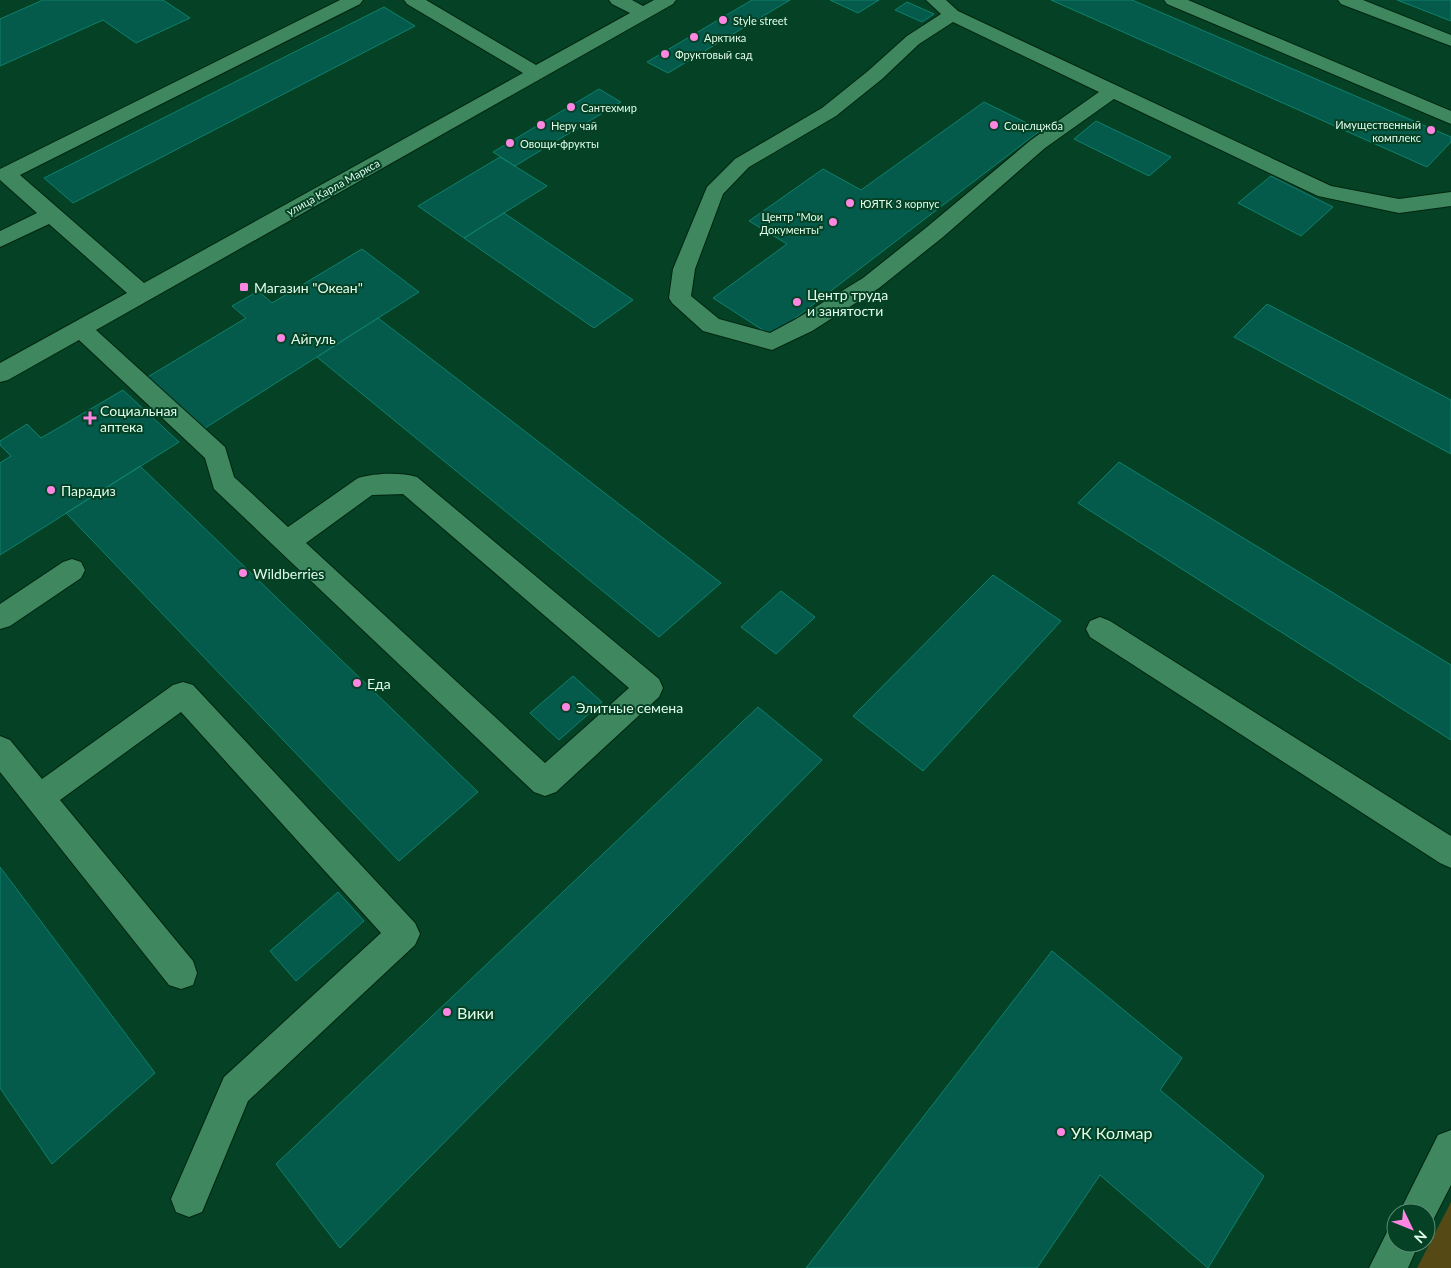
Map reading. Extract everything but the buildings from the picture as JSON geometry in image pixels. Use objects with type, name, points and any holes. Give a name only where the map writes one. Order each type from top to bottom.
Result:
[{"type":"street","points":[[142,294],[3,174],[354,0]]},
{"type":"street","points":[[413,0],[536,73]]},
{"type":"street","points":[[618,0],[643,13]]},
{"type":"street","name":"улица Карла Маркса","points":[[0,374],[667,0]]},
{"type":"street","points":[[935,0],[952,15],[1325,191],[1399,206],[1451,199]]},
{"type":"street","points":[[1173,0],[1451,118]]},
{"type":"street","points":[[1347,0],[1451,42]]},
{"type":"street","points":[[952,15],[913,40],[875,75],[829,112],[742,163],[714,192],[684,269],[680,298],[711,325],[772,342],[804,325],[872,283],[1038,144],[1113,91]]},
{"type":"street","points":[[0,240],[51,214]]},
{"type":"street","points":[[81,329],[216,454],[223,482],[287,542],[545,782],[649,688],[408,484],[367,486],[287,542]]},
{"type":"street","points":[[0,618],[72,570]]},
{"type":"street","points":[[1100,629],[1451,853]]},
{"type":"street","points":[[39,798],[182,694],[404,934],[236,1089],[189,1199]]},
{"type":"street","points":[[0,749],[182,973]]},
{"type":"street","points":[[1422,1203],[1451,1148]]},
{"type":"street","points":[[1388,1268],[1396,1253]]},
{"type":"shaded area","points":[[1451,1202],[1451,1268],[1417,1268],[1425,1253],[1436,1253],[1436,1231]]},
{"type":"place","name":"Style street","points":[[723,20]]},
{"type":"place","name":"Арктика","points":[[694,37]]},
{"type":"place","name":"Фруктовый сад","points":[[665,54]]},
{"type":"place","name":"Сантехмир","points":[[571,107]]},
{"type":"place","name":"Неру чай","points":[[541,125]]},
{"type":"place","name":"Соцслцжба","points":[[994,125]]},
{"type":"place","name":"Имущественный комплекс","points":[[1431,130]]},
{"type":"place","name":"Овощи-фрукты","points":[[510,143]]},
{"type":"place","name":"ЮЯТК 3 корпус","points":[[850,203]]},
{"type":"place","name":"Центр \"Мои Документы\"","points":[[833,222]]},
{"type":"place","name":"Магазин \"Океан\"","points":[[244,287]]},
{"type":"place","name":"Центр труда и занятости","points":[[797,302]]},
{"type":"place","name":"Айгуль","points":[[281,338]]},
{"type":"place","name":"Социальная аптека","points":[[90,418]]},
{"type":"place","name":"Парадиз","points":[[51,490]]},
{"type":"place","name":"Wildberries","points":[[243,573]]},
{"type":"place","name":"Еда","points":[[357,683]]},
{"type":"place","name":"Элитные семена","points":[[566,707]]},
{"type":"place","name":"Вики","points":[[447,1012]]},
{"type":"place","name":"УК Колмар","points":[[1061,1132]]}]
